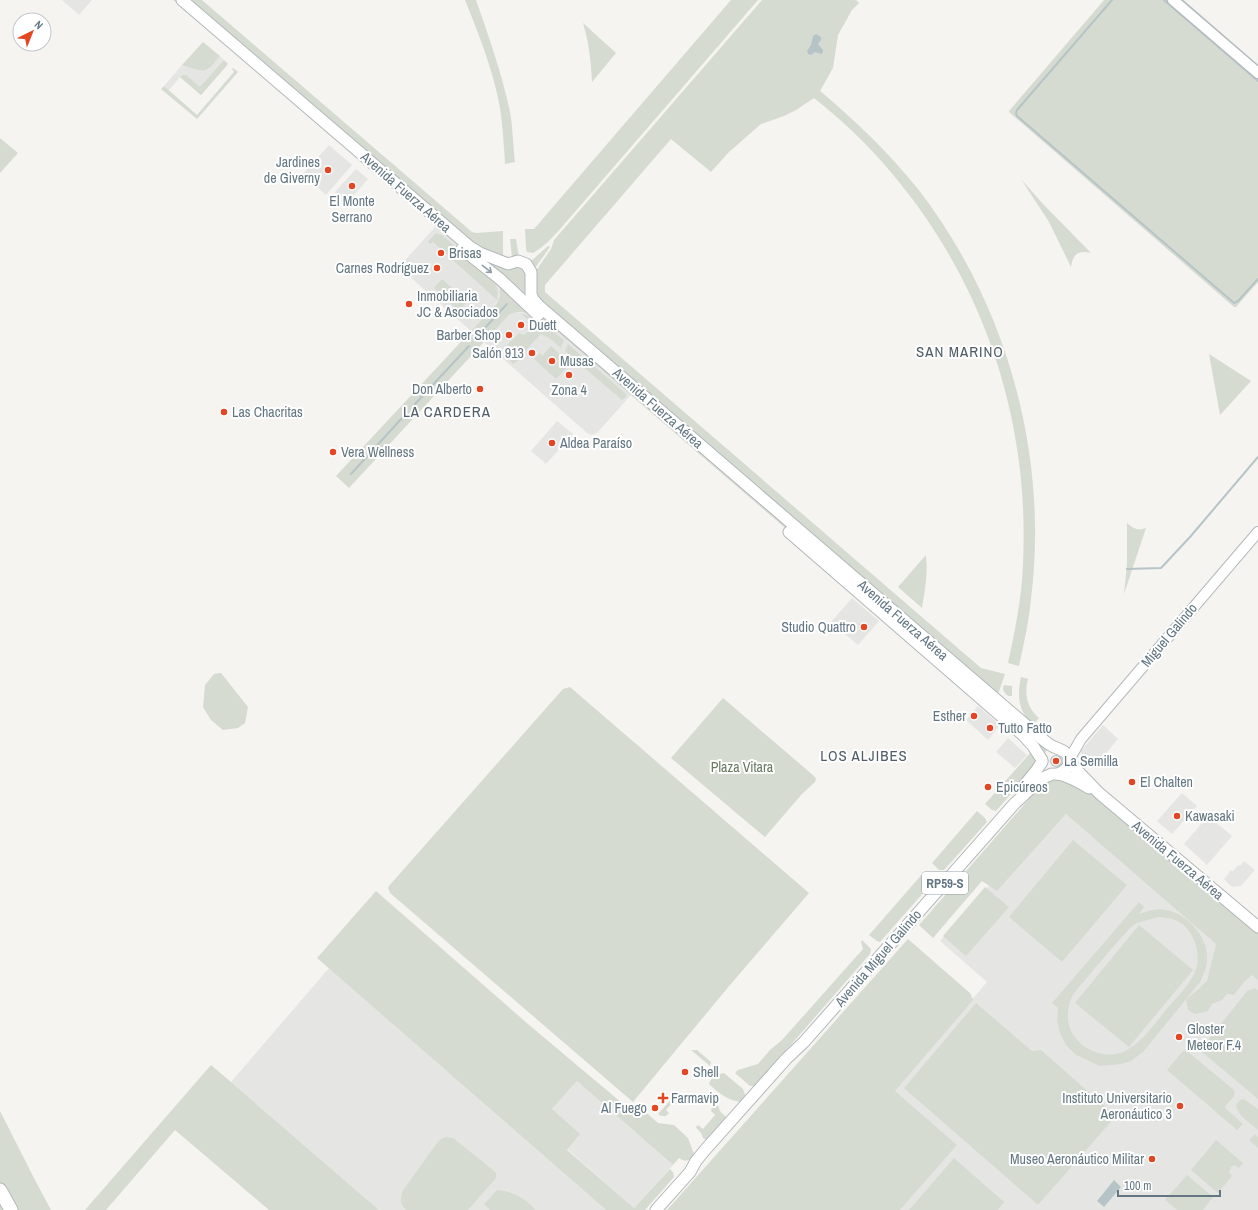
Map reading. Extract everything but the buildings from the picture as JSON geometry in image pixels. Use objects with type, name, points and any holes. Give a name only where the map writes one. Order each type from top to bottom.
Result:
[{"type":"highway","points":[[0,1190],[11,1210]]},
{"type":"main road","name":"Avenida Fuerza Aérea","points":[[173,0],[550,325],[810,545],[1041,738],[1066,752],[1069,761],[1098,792],[1258,928]]},
{"type":"main road","name":"Avenida Fuerza Aérea","points":[[182,0],[460,239],[480,253],[508,264],[518,261],[526,264],[531,272],[531,294],[539,306],[1023,735],[1034,746],[1045,770],[1073,779],[1098,792]]},
{"type":"main road","points":[[1173,0],[1258,73]]},
{"type":"main road","points":[[508,264],[502,272],[502,279],[507,287],[513,290],[521,290],[528,286],[530,280]]},
{"type":"main road","name":"Miguel Galindo","points":[[1069,761],[1081,739],[1258,532]]},
{"type":"main road","name":"Miguel Galindo","points":[[1057,747],[1074,743],[1081,739]]},
{"type":"main road","name":"RP59-S","points":[[1042,761],[1044,752],[1057,747]]},
{"type":"main road","name":"Avenida Miguel Galindo","points":[[1016,803],[1020,791],[1042,761]]},
{"type":"main road","points":[[1055,774],[1066,770],[1069,761]]},
{"type":"main road","name":"Avenida Miguel Galindo","points":[[656,1210],[690,1172],[696,1161],[705,1150],[787,1058],[804,1042],[1016,803],[1039,780],[1055,774]]},
{"type":"shaded area","points":[[62,0],[92,0],[79,15]]},
{"type":"shaded area","points":[[816,34],[821,37],[818,44],[823,52],[821,54],[815,52],[811,55],[808,54],[807,51],[811,45],[813,36]]},
{"type":"shaded area","points":[[220,56],[228,64],[201,95],[180,77],[169,90],[164,86],[182,65],[200,70],[206,70],[209,69]]},
{"type":"shaded area","name":"Jardines de Giverny","points":[[329,145],[352,165],[326,195],[303,174]]},
{"type":"shaded area","name":"El Monte Serrano","points":[[356,169],[368,179],[347,203],[335,192]]},
{"type":"shaded area","points":[[436,226],[500,279],[501,292],[499,300],[471,331],[399,267]]},
{"type":"shaded area","points":[[515,312],[526,313],[546,322],[631,395],[597,433],[591,435],[587,433],[484,342],[508,316]]},
{"type":"shaded area","name":"Aldea Paraíso","points":[[557,421],[573,434],[546,464],[531,451]]},
{"type":"shaded area","points":[[852,598],[879,621],[858,645],[831,622]]},
{"type":"shaded area","points":[[978,706],[1000,725],[988,740],[966,720]]},
{"type":"shaded area","points":[[1103,725],[1118,739],[1094,767],[1081,756],[1081,751]]},
{"type":"shaded area","points":[[1008,738],[1027,755],[1015,768],[996,752]]},
{"type":"shaded area","name":"La Semilla","points":[[1054,755],[1058,755],[1062,761],[1058,767],[1054,767],[1050,763],[1050,759]]},
{"type":"shaded area","name":"Kawasaki","points":[[1182,793],[1197,806],[1172,834],[1157,821]]},
{"type":"shaded area","points":[[1062,803],[1258,974],[1258,1210],[900,1210],[956,1145],[894,1091],[987,982],[940,941]]},
{"type":"shaded area","points":[[1208,816],[1232,836],[1207,865],[1184,844]]},
{"type":"shaded area","points":[[1244,861],[1255,870],[1241,886],[1232,887],[1224,879],[1231,870],[1233,871]]},
{"type":"shaded area","points":[[329,968],[606,1210],[379,1210],[231,1082]]},
{"type":"shaded area","points":[[577,1081],[673,1165],[634,1208],[567,1149],[552,1109]]},
{"type":"shaded area","points":[[1114,1180],[1121,1187],[1104,1207],[1097,1201]]},
{"type":"green space","points":[[173,0],[182,0],[470,247],[518,261],[531,278],[551,249],[554,240],[762,0],[856,0],[859,3],[852,10],[838,35],[833,68],[820,91],[859,126],[896,163],[918,189],[949,234],[976,281],[998,331],[1015,383],[1027,436],[1033,490],[1035,545],[1030,607],[1019,666],[1008,663],[1020,601],[1023,563],[1023,508],[1018,454],[1008,401],[992,349],[972,299],[947,252],[917,206],[883,163],[867,146],[814,98],[784,116],[761,124],[729,152],[711,172],[671,139],[545,285],[545,292],[981,668],[1005,674],[996,700],[1047,750],[1043,756],[929,652],[546,322],[527,313],[517,312],[508,316],[349,488],[336,476],[497,303],[500,296],[500,279],[473,258]]},
{"type":"green space","points":[[186,0],[202,0],[472,232],[503,231],[503,255],[501,257],[476,249]]},
{"type":"green space","points":[[465,0],[476,0],[495,56],[510,112],[515,162],[505,164],[499,101],[486,56]]},
{"type":"green space","points":[[731,0],[758,0],[555,235],[537,251],[533,253],[527,252],[525,229],[534,229]]},
{"type":"green space","points":[[1104,0],[1173,0],[1258,73],[1258,282],[1236,307],[1234,307],[1009,112]]},
{"type":"green space","points":[[583,23],[616,53],[592,82],[587,38]]},
{"type":"green space","points":[[203,42],[220,56],[213,65],[208,69],[202,70],[182,65]]},
{"type":"green space","points":[[224,60],[228,64],[201,95],[180,77],[186,75],[200,87]]},
{"type":"green space","points":[[233,68],[238,72],[197,119],[161,89],[164,86],[197,115],[234,72],[232,69]]},
{"type":"green space","points":[[0,138],[18,153],[0,173]]},
{"type":"green space","points":[[1021,179],[1091,253],[1083,252],[1077,254],[1073,259],[1071,267],[1049,222]]},
{"type":"green space","points":[[436,233],[442,235],[496,284],[498,293],[497,300],[433,242],[430,244],[428,242]]},
{"type":"green space","points":[[510,239],[516,239],[519,257],[512,257]]},
{"type":"green space","points":[[548,246],[550,247],[535,268],[530,262]]},
{"type":"green space","points":[[442,279],[467,301],[459,311],[434,288]]},
{"type":"green space","points":[[521,314],[527,315],[543,324],[564,340],[561,348],[549,338],[541,334],[518,361],[513,364],[507,357],[506,346],[519,333],[524,335],[536,326]]},
{"type":"green space","points":[[568,344],[582,356],[575,360],[565,351]]},
{"type":"green space","name":"Musas","points":[[551,346],[570,364],[556,379],[534,359],[540,353],[542,356]]},
{"type":"green space","points":[[1209,354],[1251,381],[1220,415]]},
{"type":"green space","points":[[587,360],[626,394],[626,397],[622,400],[580,364]]},
{"type":"green space","points":[[1127,523],[1136,529],[1146,528],[1124,594],[1127,564]]},
{"type":"green space","points":[[926,555],[927,562],[922,608],[898,587]]},
{"type":"green space","points":[[221,673],[248,707],[245,723],[238,728],[223,730],[211,720],[203,707],[205,685],[214,674]]},
{"type":"green space","points":[[1021,677],[1028,679],[1026,690],[1029,705],[1039,718],[1033,725],[1024,714],[1020,703],[1019,691]]},
{"type":"green space","points":[[1004,685],[1012,686],[1012,696],[1008,696],[1005,693],[1003,690]]},
{"type":"green space","points":[[570,687],[809,893],[633,1102],[390,893],[388,887],[563,689]]},
{"type":"green space","name":"Plaza Vitara","points":[[723,698],[816,779],[815,782],[802,794],[765,837],[671,758]]},
{"type":"green space","points":[[1032,751],[1036,762],[1034,768],[996,811],[992,810],[985,804]]},
{"type":"green space","points":[[1062,777],[1094,794],[1258,932],[1258,980],[1252,975],[1234,995],[1227,994],[1222,1000],[1212,1004],[1208,1011],[1195,1014],[1188,1010],[1186,1000],[1207,981],[1216,944],[1066,814],[997,891],[982,881],[933,938],[919,925],[1029,799],[1025,796],[1040,781]]},
{"type":"green space","points":[[977,811],[985,818],[987,822],[944,870],[939,870],[932,863]]},
{"type":"green space","points":[[1073,840],[1127,885],[1062,962],[1009,917]]},
{"type":"green space","points":[[924,872],[932,879],[932,883],[880,942],[869,935]]},
{"type":"green space","points":[[985,887],[1009,907],[966,956],[943,936]]},
{"type":"green space","points":[[376,891],[528,1024],[635,1114],[640,1107],[658,1123],[674,1125],[688,1138],[694,1154],[688,1160],[679,1158],[673,1165],[577,1081],[552,1109],[580,1134],[567,1150],[634,1208],[670,1169],[673,1172],[674,1177],[645,1210],[606,1210],[317,958]]},
{"type":"green space","points":[[1139,902],[1144,907],[1139,914],[1159,909],[1181,915],[1194,926],[1206,947],[1207,962],[1200,982],[1144,1051],[1131,1061],[1121,1064],[1100,1066],[1076,1055],[1066,1045],[1060,1033],[1057,1021],[1058,1008],[1052,1003]],"holes":[[[1158,917],[1177,921],[1185,926],[1189,931],[1196,944],[1198,959],[1195,972],[1185,988],[1151,1029],[1135,1045],[1126,1051],[1116,1054],[1105,1054],[1089,1049],[1078,1040],[1069,1027],[1069,1004],[1073,995],[1130,928],[1137,923]]]},
{"type":"green space","points":[[1139,925],[1193,970],[1129,1047],[1075,1003]]},
{"type":"green space","points":[[908,939],[970,993],[973,1000],[895,1091],[957,1145],[900,1210],[667,1210]]},
{"type":"green space","points":[[862,940],[871,949],[870,954],[755,1086],[750,1086],[735,1073],[738,1070],[758,1064],[770,1050],[782,1040],[863,949],[861,942]]},
{"type":"green space","points":[[1255,988],[1258,990],[1258,1099],[1202,1052],[1202,1048],[1247,991]]},
{"type":"green space","points":[[976,1003],[1032,1051],[1041,1050],[1116,1116],[1038,1205],[904,1088]]},
{"type":"green space","points":[[691,1050],[697,1050],[711,1062],[710,1066]]},
{"type":"green space","points":[[1183,1051],[1187,1051],[1234,1090],[1235,1095],[1225,1108],[1243,1124],[1237,1130],[1167,1070]]},
{"type":"green space","points":[[211,1065],[379,1210],[269,1210],[175,1130],[106,1210],[85,1210]]},
{"type":"green space","points":[[724,1073],[743,1089],[746,1097],[742,1102],[737,1102],[728,1098],[709,1084],[711,1079],[715,1076]]},
{"type":"green space","points":[[676,1094],[678,1096],[666,1110],[669,1113],[666,1116],[661,1116],[658,1114]]},
{"type":"green space","points":[[1244,1099],[1258,1109],[1258,1130],[1245,1119],[1237,1109],[1236,1105],[1240,1100]]},
{"type":"green space","points":[[718,1105],[720,1111],[726,1119],[707,1140],[705,1140],[696,1127],[698,1125],[703,1129],[715,1115],[711,1111],[712,1107],[715,1108]]},
{"type":"green space","points":[[0,1111],[35,1180],[51,1210],[0,1210]]},
{"type":"green space","points":[[1255,1134],[1258,1137],[1258,1148],[1249,1140]]},
{"type":"green space","points":[[446,1137],[453,1138],[493,1170],[496,1173],[496,1178],[468,1210],[406,1210],[402,1205],[401,1200],[404,1189],[437,1143]]},
{"type":"green space","points":[[1216,1140],[1243,1163],[1239,1168],[1235,1165],[1231,1167],[1229,1172],[1232,1176],[1218,1193],[1191,1170]]},
{"type":"green space","points":[[954,1158],[1004,1202],[998,1210],[909,1210]]},
{"type":"green space","points":[[1187,1175],[1213,1197],[1203,1210],[1177,1210],[1165,1200]]},
{"type":"green space","points":[[497,1190],[518,1196],[528,1202],[535,1210],[490,1210],[484,1204]]},
{"type":"waterway","points":[[1112,0],[1017,110],[1017,116],[1234,303],[1238,301],[1258,279]]},
{"type":"waterway","points":[[1164,0],[1258,81]]},
{"type":"waterway","points":[[1182,0],[1258,66]]},
{"type":"waterway","points":[[484,329],[507,304]]},
{"type":"waterway","points":[[415,404],[469,346]]},
{"type":"waterway","points":[[351,474],[402,418]]},
{"type":"waterway","points":[[1127,569],[1161,568],[1190,537],[1258,457]]},
{"type":"place","name":"Jardines de Giverny","points":[[328,170]]},
{"type":"place","name":"El Monte Serrano","points":[[352,186]]},
{"type":"place","name":"Brisas","points":[[441,253]]},
{"type":"place","name":"Carnes Rodríguez","points":[[437,268]]},
{"type":"place","name":"Inmobiliaria JC & Asociados","points":[[409,304]]},
{"type":"place","name":"Duett","points":[[521,325]]},
{"type":"place","name":"Barber Shop","points":[[509,335]]},
{"type":"place","name":"Salón 913","points":[[532,353]]},
{"type":"place","name":"Musas","points":[[552,361]]},
{"type":"place","name":"Zona 4","points":[[569,375]]},
{"type":"place","name":"Don Alberto","points":[[480,389]]},
{"type":"place","name":"Las Chacritas","points":[[224,412]]},
{"type":"place","name":"Aldea Paraíso","points":[[552,443]]},
{"type":"place","name":"Vera Wellness","points":[[333,452]]},
{"type":"place","name":"Studio Quattro","points":[[864,627]]},
{"type":"place","name":"Esther","points":[[974,716]]},
{"type":"place","name":"Tutto Fatto","points":[[990,728]]},
{"type":"place","name":"La Semilla","points":[[1056,761]]},
{"type":"place","name":"El Chalten","points":[[1132,782]]},
{"type":"place","name":"Epicúreos","points":[[988,787]]},
{"type":"place","name":"Kawasaki","points":[[1177,816]]},
{"type":"place","name":"Gloster Meteor F.4","points":[[1179,1037]]},
{"type":"place","name":"Shell","points":[[685,1072]]},
{"type":"place","name":"Farmavip","points":[[663,1098]]},
{"type":"place","name":"Instituto Universitario Aeronáutico 3","points":[[1180,1106]]},
{"type":"place","name":"Al Fuego","points":[[655,1108]]},
{"type":"place","name":"Museo Aeronáutico Militar","points":[[1152,1159]]},
{"type":"district","name":"SAN MARINO","points":[[960,352]]},
{"type":"district","name":"LA CARDERA","points":[[447,412]]},
{"type":"district","name":"LOS ALJIBES","points":[[864,756]]}]
